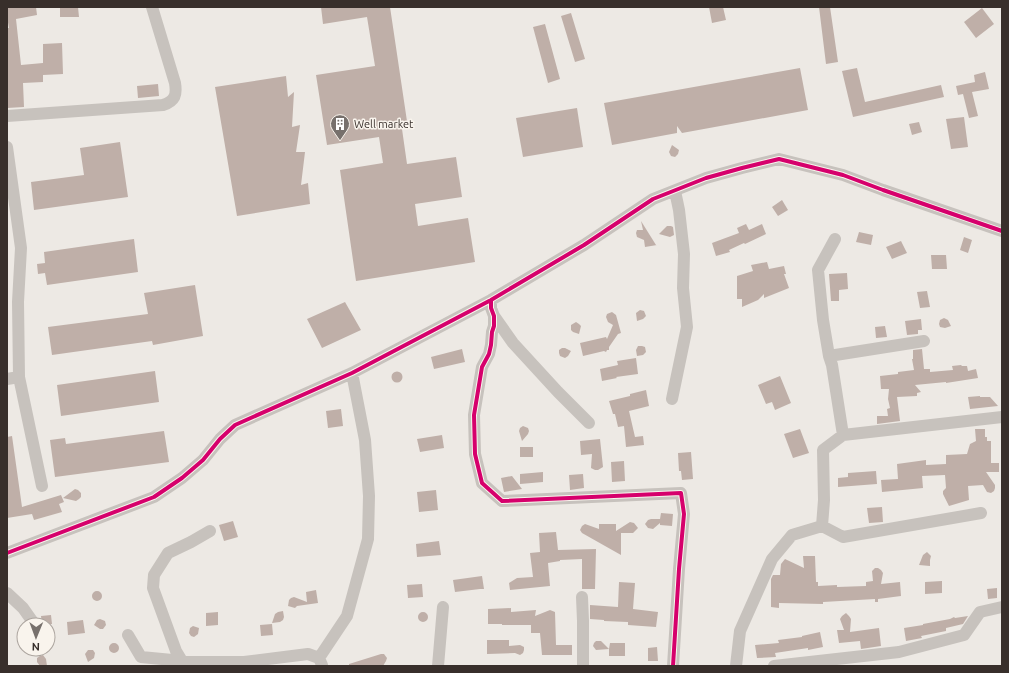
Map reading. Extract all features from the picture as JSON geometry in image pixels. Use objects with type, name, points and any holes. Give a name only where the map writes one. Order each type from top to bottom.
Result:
[{"type":"street","points":[[7,116],[163,105],[172,101],[175,96],[175,83],[152,7]]},
{"type":"street","points":[[7,147],[22,248],[13,378],[42,486]]},
{"type":"street","points":[[7,552],[154,497],[182,478],[203,460],[220,439],[235,425],[352,372],[491,300],[584,245],[653,199],[706,178],[779,159],[843,175],[1002,231]]},
{"type":"street","points":[[672,399],[688,327],[683,288],[684,254],[679,210],[675,191]]},
{"type":"street","points":[[835,239],[818,270],[823,320],[843,435]]},
{"type":"street","points":[[491,300],[491,308],[494,316],[512,343],[589,423]]},
{"type":"street","points":[[494,316],[491,345],[489,354],[482,367],[474,415],[475,454],[482,483],[502,501],[681,493],[684,514],[673,666]]},
{"type":"street","points":[[829,356],[924,341]]},
{"type":"street","points":[[128,635],[142,657],[193,662],[244,662],[308,654],[321,662],[347,616],[368,539],[369,496],[365,440],[352,372]]},
{"type":"street","points":[[822,526],[824,500],[823,450],[843,435],[1002,417]]},
{"type":"street","points":[[736,666],[740,631],[772,559],[792,535],[822,526],[843,537],[981,513]]},
{"type":"street","points":[[182,661],[176,651],[153,588],[154,575],[168,553],[210,531]]},
{"type":"street","points":[[7,593],[23,608],[29,617]]},
{"type":"street","points":[[582,597],[583,666]]},
{"type":"street","points":[[438,666],[443,607]]},
{"type":"street","points":[[774,666],[899,652],[964,635],[980,612],[1002,607]]},
{"type":"building","points":[[7,7],[36,7],[37,15],[16,19],[21,65],[43,63],[43,44],[62,43],[63,74],[43,75],[43,82],[23,83],[24,107],[7,108],[7,28],[9,28]]},
{"type":"building","points":[[60,7],[78,7],[79,17],[60,17]]},
{"type":"building","name":"Well market","points":[[321,7],[390,7],[408,128],[402,129],[407,164],[456,157],[462,197],[415,204],[418,226],[468,218],[475,262],[356,281],[340,170],[383,163],[379,137],[327,145],[316,75],[375,66],[367,17],[323,24]]},
{"type":"building","points":[[709,7],[723,7],[726,20],[712,23]]},
{"type":"building","points":[[819,7],[830,7],[838,62],[826,64]]},
{"type":"building","points":[[982,8],[994,24],[976,38],[964,22]]},
{"type":"building","points":[[571,13],[585,59],[575,62],[561,16]]},
{"type":"building","points":[[545,24],[560,79],[548,83],[533,27]]},
{"type":"building","points":[[800,68],[808,110],[682,133],[677,126],[677,133],[612,145],[604,103]]},
{"type":"building","points":[[857,68],[865,102],[941,85],[944,97],[853,117],[842,71]]},
{"type":"building","points":[[985,72],[989,89],[972,92],[978,116],[969,118],[963,94],[958,95],[956,86],[975,82],[974,75]]},
{"type":"building","points":[[286,76],[288,97],[294,92],[292,127],[300,125],[296,152],[305,152],[301,185],[308,183],[310,204],[237,216],[215,87]]},
{"type":"building","points":[[158,84],[159,96],[138,98],[137,86]]},
{"type":"building","points":[[577,108],[583,147],[523,157],[516,118]]},
{"type":"building","points":[[964,117],[968,147],[951,149],[946,119]]},
{"type":"building","points":[[919,122],[922,132],[912,135],[909,124]]},
{"type":"building","points":[[120,142],[128,197],[34,210],[31,182],[84,175],[80,148]]},
{"type":"building","points":[[672,145],[679,150],[675,157],[671,156],[669,152]]},
{"type":"building","points":[[782,200],[788,210],[778,216],[772,207]]},
{"type":"building","points":[[641,221],[657,245],[645,247],[644,240],[637,237],[637,230],[643,230]]},
{"type":"building","points":[[746,224],[749,230],[762,224],[766,234],[729,250],[730,252],[716,256],[712,243],[739,233],[737,228]]},
{"type":"building","points":[[667,226],[673,227],[674,235],[670,237],[659,234]]},
{"type":"building","points":[[859,232],[873,235],[871,245],[856,242]]},
{"type":"building","points":[[964,237],[972,240],[968,253],[960,250]]},
{"type":"building","points":[[134,239],[138,272],[47,285],[45,273],[38,274],[37,264],[45,263],[44,252]]},
{"type":"building","points":[[901,241],[907,253],[892,259],[886,247]]},
{"type":"building","points":[[931,255],[946,255],[947,269],[932,269]]},
{"type":"building","points":[[767,262],[769,269],[784,266],[786,274],[784,274],[789,288],[764,298],[764,294],[758,300],[742,307],[742,299],[737,299],[737,276],[753,271],[751,265]]},
{"type":"building","points":[[847,273],[848,289],[839,290],[839,301],[831,301],[829,274]]},
{"type":"building","points":[[195,285],[203,336],[153,345],[152,341],[52,355],[48,327],[148,314],[144,293]]},
{"type":"building","points":[[927,291],[930,307],[920,308],[917,292]]},
{"type":"building","points":[[345,302],[361,330],[322,348],[307,319]]},
{"type":"building","points":[[640,310],[644,311],[646,316],[637,321],[636,313]]},
{"type":"building","points":[[612,312],[616,315],[621,333],[618,334],[609,347],[609,350],[606,352],[604,351],[583,356],[580,343],[606,337],[607,339],[613,325],[608,322],[606,317],[607,314]]},
{"type":"building","points":[[944,318],[948,320],[951,326],[945,328],[940,327],[940,320]]},
{"type":"building","points":[[921,319],[922,330],[918,330],[918,334],[907,335],[905,321]]},
{"type":"building","points":[[576,322],[581,326],[579,334],[571,330],[571,325]]},
{"type":"building","points":[[885,326],[887,337],[876,338],[875,327]]},
{"type":"building","points":[[638,346],[645,347],[646,352],[643,355],[637,356],[636,350]]},
{"type":"building","points":[[562,348],[571,351],[565,358],[560,356],[559,353],[559,350]]},
{"type":"building","points":[[462,349],[465,362],[434,369],[431,357]]},
{"type":"building","points":[[922,349],[924,369],[930,369],[930,372],[953,370],[952,366],[967,366],[968,371],[976,369],[978,378],[946,383],[915,385],[921,392],[917,393],[917,396],[897,397],[900,421],[877,424],[877,416],[888,416],[887,409],[890,408],[888,399],[889,389],[881,389],[880,376],[914,370],[912,359],[913,350]]},
{"type":"building","points":[[636,358],[638,374],[616,377],[617,378],[602,381],[600,369],[618,365],[617,361]]},
{"type":"building","points":[[155,371],[159,402],[61,416],[57,385]]},
{"type":"building","points":[[397,371],[401,373],[403,377],[401,381],[397,383],[393,381],[391,377],[393,373]]},
{"type":"building","points":[[780,376],[791,403],[775,410],[772,402],[766,404],[758,385]]},
{"type":"building","points":[[646,390],[649,406],[629,411],[635,437],[643,436],[644,445],[626,447],[624,426],[618,427],[615,414],[613,414],[609,401]]},
{"type":"building","points":[[968,397],[990,397],[998,406],[970,409]]},
{"type":"building","points":[[341,409],[343,426],[328,428],[326,411]]},
{"type":"building","points":[[523,426],[528,428],[529,431],[522,441],[519,431]]},
{"type":"building","points":[[800,429],[809,453],[793,458],[784,434]]},
{"type":"building","points":[[975,429],[985,429],[985,437],[987,437],[987,441],[991,441],[991,463],[999,463],[999,472],[986,472],[995,485],[994,491],[991,493],[987,492],[983,485],[968,486],[969,500],[949,506],[943,494],[943,491],[946,488],[945,475],[922,476],[923,488],[882,492],[881,480],[898,479],[897,464],[926,460],[926,465],[946,464],[946,455],[967,454],[970,444],[976,441]]},
{"type":"building","points":[[164,431],[169,462],[55,477],[50,440],[65,438],[66,444]]},
{"type":"building","points":[[442,435],[444,448],[420,452],[417,439]]},
{"type":"building","points":[[12,436],[22,507],[61,495],[64,502],[59,504],[62,512],[34,520],[32,514],[7,518],[7,437]]},
{"type":"building","points":[[600,439],[603,467],[595,470],[591,468],[592,454],[581,455],[580,441]]},
{"type":"building","points":[[520,447],[533,447],[533,457],[520,457]]},
{"type":"building","points":[[691,452],[693,479],[682,480],[681,471],[679,471],[678,453]]},
{"type":"building","points":[[624,461],[625,481],[612,482],[611,462]]},
{"type":"building","points":[[876,471],[877,484],[838,487],[838,478],[848,477],[848,473]]},
{"type":"building","points":[[543,472],[543,482],[520,484],[520,474]]},
{"type":"building","points":[[583,474],[584,488],[570,490],[569,475]]},
{"type":"building","points":[[512,476],[522,489],[504,492],[501,478]]},
{"type":"building","points":[[75,489],[81,493],[81,497],[79,499],[76,501],[63,498]]},
{"type":"building","points":[[436,490],[438,510],[419,512],[417,492]]},
{"type":"building","points":[[882,507],[883,522],[869,523],[867,508]]},
{"type":"building","points":[[661,513],[673,514],[672,526],[660,525],[660,523],[653,529],[648,528],[645,524],[648,520],[660,519]]},
{"type":"building","points":[[233,521],[238,537],[224,541],[219,525]]},
{"type":"building","points":[[630,522],[634,523],[638,528],[633,533],[621,533],[621,555],[582,533],[580,530],[585,524],[599,529],[599,524],[616,524],[616,531]]},
{"type":"building","points":[[556,532],[558,550],[596,549],[595,589],[582,589],[582,559],[560,560],[548,563],[550,586],[510,590],[509,583],[517,578],[533,577],[530,553],[540,552],[539,533]]},
{"type":"building","points":[[439,541],[441,555],[417,557],[416,544]]},
{"type":"building","points":[[927,552],[931,556],[930,566],[919,565],[923,555]]},
{"type":"building","points":[[803,556],[815,556],[816,582],[818,582],[818,586],[866,586],[866,582],[873,581],[872,571],[875,568],[878,568],[883,573],[881,584],[900,582],[901,596],[878,599],[878,602],[875,602],[875,599],[823,602],[823,604],[779,603],[779,608],[771,607],[771,579],[773,575],[780,575],[781,564],[785,559],[804,568]]},
{"type":"building","points":[[482,576],[484,589],[455,592],[453,580]]},
{"type":"building","points":[[942,581],[942,593],[925,594],[925,582]]},
{"type":"building","points":[[619,582],[635,583],[633,609],[658,612],[656,627],[628,625],[628,622],[590,619],[590,605],[618,607]]},
{"type":"building","points":[[422,584],[423,597],[408,598],[407,585]]},
{"type":"building","points":[[997,588],[997,598],[988,599],[987,589]]},
{"type":"building","points":[[316,590],[318,603],[297,606],[295,608],[288,606],[289,600],[294,597],[307,602],[306,592]]},
{"type":"building","points":[[95,591],[99,591],[101,592],[101,600],[95,601],[92,598],[92,594]]},
{"type":"building","points":[[511,608],[511,612],[536,610],[535,616],[550,610],[555,612],[556,645],[572,645],[572,655],[542,655],[540,633],[531,633],[531,625],[488,624],[488,609]]},
{"type":"building","points":[[283,611],[283,620],[272,623],[275,614]]},
{"type":"building","points":[[218,612],[218,625],[206,626],[206,613]]},
{"type":"building","points":[[421,612],[425,612],[427,613],[427,621],[421,622],[418,619],[418,615]]},
{"type":"building","points":[[846,613],[851,619],[850,632],[879,628],[881,646],[861,649],[860,641],[839,643],[837,630],[844,630],[840,619]]},
{"type":"building","points":[[51,615],[51,617],[41,617]]},
{"type":"building","points":[[968,616],[963,624],[946,628],[946,631],[921,636],[922,638],[906,641],[904,628],[954,617]]},
{"type":"building","points":[[100,619],[105,621],[106,625],[103,629],[100,629],[94,625],[97,620]]},
{"type":"building","points":[[83,620],[85,633],[68,635],[67,622]]},
{"type":"building","points":[[272,624],[273,635],[261,636],[260,625]]},
{"type":"building","points":[[193,626],[199,628],[198,634],[194,637],[189,633],[190,628]]},
{"type":"building","points":[[820,632],[823,647],[775,653],[776,657],[757,658],[755,645],[779,643],[778,640],[802,637]]},
{"type":"building","points":[[487,640],[509,640],[509,646],[520,645],[524,647],[524,650],[520,655],[515,653],[487,654]]},
{"type":"building","points":[[596,641],[601,641],[609,649],[596,650],[593,646]]},
{"type":"building","points":[[112,643],[116,643],[118,644],[118,652],[112,653],[109,650],[109,646]]},
{"type":"building","points":[[610,643],[625,643],[625,656],[609,656]]},
{"type":"building","points":[[657,647],[658,661],[648,661],[648,648]]},
{"type":"building","points":[[88,650],[93,650],[95,653],[94,658],[88,662],[85,654]]},
{"type":"building","points":[[384,654],[387,658],[383,666],[349,666],[349,664]]},
{"type":"building","points":[[44,657],[47,666],[40,666],[37,662],[37,658]]},
{"type":"cycle path","points":[[7,553],[154,497],[182,478],[203,460],[220,439],[235,425],[352,373],[491,300],[584,245],[653,199],[706,178],[779,159],[843,175],[1002,231]]},
{"type":"cycle path","points":[[491,300],[494,326],[489,354],[482,367],[474,415],[475,454],[482,483],[502,501],[681,493],[684,514],[673,666]]},
{"type":"place","name":"Well market","points":[[340,141]]}]
